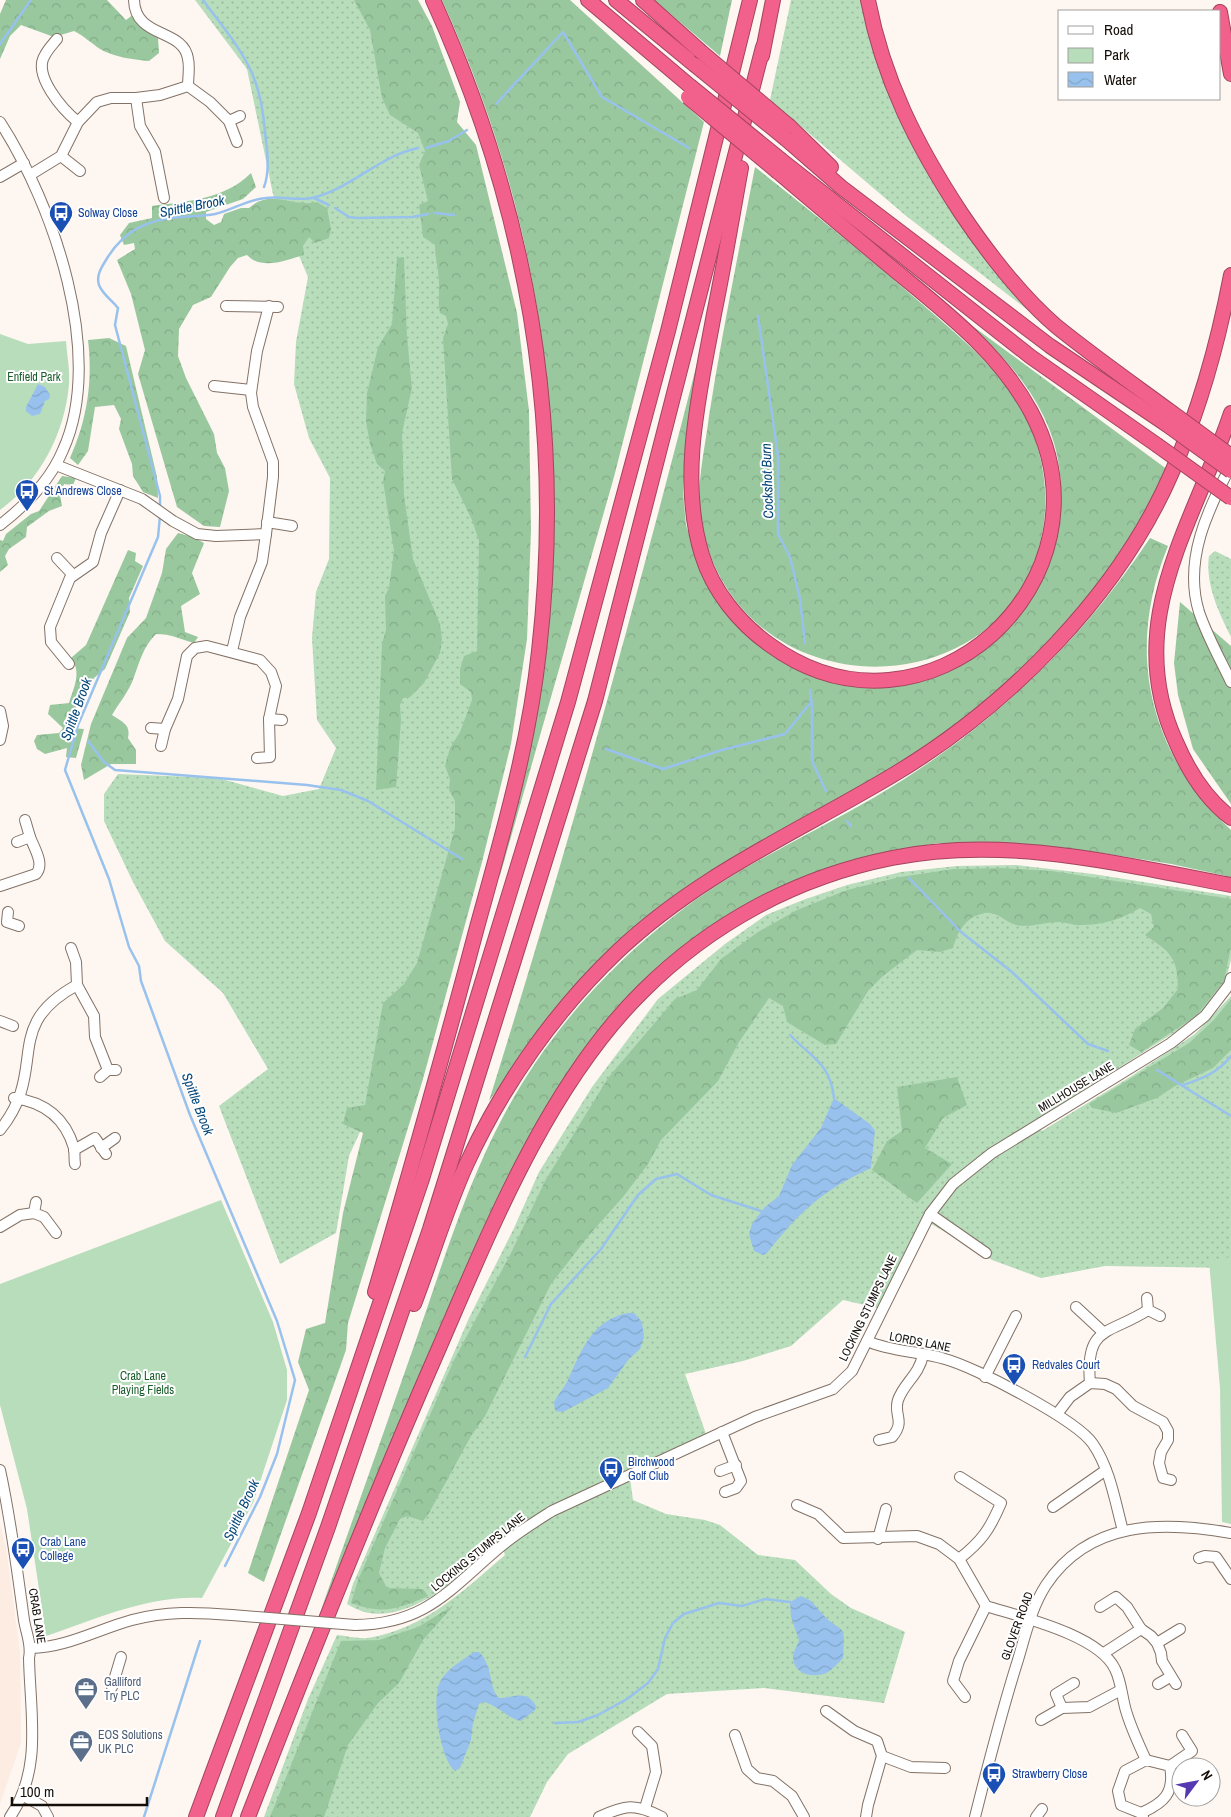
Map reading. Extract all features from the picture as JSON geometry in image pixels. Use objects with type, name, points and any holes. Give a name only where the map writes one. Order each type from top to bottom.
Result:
[{"type":"highway","points":[[309,1513],[424,1124],[496,860],[524,748],[540,652],[545,559],[547,457],[538,359],[521,264],[506,198],[485,127],[466,76],[432,0]]},
{"type":"highway","points":[[588,0],[689,92],[779,166],[989,352],[1012,380],[1031,411],[1045,440],[1052,470],[1054,497],[1052,532],[1044,560],[1032,588],[1005,622],[986,641],[956,660],[923,673],[883,679],[856,679],[827,673],[788,657],[759,637],[738,617],[724,599],[702,556],[692,501],[693,441],[764,47],[773,0]]},
{"type":"highway","points":[[616,0],[695,65],[787,133]]},
{"type":"highway","points":[[643,0],[787,133],[886,220],[1050,346],[1231,456]]},
{"type":"highway","points":[[737,60],[744,0]]},
{"type":"highway","points":[[196,1817],[309,1513],[422,1179],[568,702],[668,331],[737,60],[750,0]]},
{"type":"highway","points":[[868,0],[877,39],[899,105],[933,170],[981,243],[1026,297],[1056,325],[1231,471]]},
{"type":"highway","points":[[1221,18],[1231,74]]},
{"type":"highway","points":[[328,1527],[430,1229],[596,701],[764,47]]},
{"type":"highway","points":[[779,166],[1031,357],[1231,498]]},
{"type":"highway","points":[[223,1817],[328,1527],[466,1165],[506,1089],[531,1053],[584,986],[618,951],[652,922],[715,875],[926,755],[999,700],[1061,640],[1108,581],[1134,541],[1172,474],[1199,402],[1214,351],[1231,275]]},
{"type":"highway","points":[[1231,413],[1171,561],[1157,622],[1155,670],[1159,697],[1168,726],[1182,756],[1197,781],[1231,818]]},
{"type":"highway","points":[[248,1817],[370,1509],[452,1319],[512,1187],[557,1103],[582,1064],[607,1031],[652,982],[703,939],[772,897],[846,869],[893,858],[949,850],[1046,853],[1231,885]]},
{"type":"street","points":[[134,0],[137,13],[146,26],[158,33],[174,38],[183,46],[188,58],[188,86]]},
{"type":"street","points":[[57,39],[39,53],[43,72],[58,104],[78,122]]},
{"type":"street","points":[[30,175],[61,156],[78,122],[97,102],[111,98],[136,98],[160,95],[188,86]]},
{"type":"street","points":[[188,86],[210,102],[228,121],[238,142]]},
{"type":"street","points":[[136,98],[140,126],[155,152],[164,198]]},
{"type":"street","points":[[228,121],[240,116]]},
{"type":"street","points":[[0,122],[30,175],[53,230],[73,309],[78,356],[76,410],[68,438],[56,465],[29,500],[0,525]]},
{"type":"street","points":[[61,156],[80,171]]},
{"type":"street","points":[[0,177],[24,163]]},
{"type":"street","points":[[223,309],[273,306],[257,351],[251,390],[253,407],[269,447],[273,477],[262,562],[240,617],[232,651]]},
{"type":"street","points":[[214,386],[251,390]]},
{"type":"street","points":[[56,465],[142,499],[188,530],[206,536],[266,534]]},
{"type":"street","points":[[1231,465],[1201,531],[1194,578],[1199,611],[1231,682]]},
{"type":"street","points":[[69,664],[51,642],[49,632],[68,581],[73,575],[94,562],[101,533],[120,490]]},
{"type":"street","points":[[267,522],[292,526]]},
{"type":"street","points":[[57,558],[73,575]]},
{"type":"street","points":[[161,746],[165,730],[177,706],[184,664],[188,653],[203,646],[232,651],[260,660],[272,672],[276,686],[269,719],[270,757],[257,758]]},
{"type":"street","points":[[0,712],[3,726],[0,740]]},
{"type":"street","points":[[269,719],[282,720]]},
{"type":"street","points":[[151,728],[165,730]]},
{"type":"street","points":[[0,886],[38,872],[40,863],[25,820]]},
{"type":"street","points":[[17,842],[30,837]]},
{"type":"street","points":[[5,919],[19,926]]},
{"type":"street","points":[[71,948],[76,962],[77,985],[94,1016],[95,1037],[112,1070],[100,1077]]},
{"type":"street","name":"MILLHOUSE LANE","points":[[930,1214],[940,1198],[970,1169],[1171,1043],[1205,1016],[1231,978]]},
{"type":"street","points":[[40,1000],[77,985]]},
{"type":"street","points":[[0,1021],[12,1030],[20,1015]]},
{"type":"street","points":[[0,1130],[8,1117],[14,1098],[14,1069]]},
{"type":"street","points":[[14,1098],[37,1102],[48,1109],[65,1130],[74,1150],[75,1164]]},
{"type":"street","points":[[74,1150],[95,1138],[104,1151],[116,1138]]},
{"type":"street","points":[[0,1227],[35,1207],[56,1233]]},
{"type":"street","points":[[930,1214],[986,1253]]},
{"type":"street","name":"LOCKING STUMPS LANE","points":[[31,1648],[48,1646],[161,1614],[183,1611],[355,1625],[389,1622],[418,1613],[437,1602],[524,1528],[552,1512],[722,1432],[832,1389],[852,1371],[930,1214]]},
{"type":"street","points":[[1147,1298],[1148,1310]]},
{"type":"street","points":[[1076,1308],[1103,1332]]},
{"type":"street","points":[[1148,1310],[1160,1316]]},
{"type":"street","points":[[1090,1383],[1089,1351],[1103,1332],[1148,1310]]},
{"type":"street","points":[[984,1377],[1016,1316]]},
{"type":"street","name":"LORDS LANE","points":[[867,1341],[890,1350],[944,1358],[1057,1414],[1078,1428],[1092,1442],[1106,1470],[1123,1530]]},
{"type":"street","points":[[879,1440],[892,1437],[897,1431],[900,1416],[896,1407],[899,1398],[918,1371],[923,1355]]},
{"type":"street","points":[[1057,1414],[1070,1397],[1090,1383],[1105,1384],[1116,1389],[1133,1406],[1163,1422],[1168,1431],[1168,1440],[1161,1452],[1159,1464],[1163,1478],[1171,1480]]},
{"type":"street","points":[[722,1432],[741,1482],[736,1488],[726,1492]]},
{"type":"street","points":[[720,1471],[736,1465]]},
{"type":"street","name":"CRAB LANE","points":[[0,1470],[12,1528],[25,1631],[31,1648],[29,1658],[33,1721],[32,1754],[28,1778],[22,1795],[10,1817]]},
{"type":"street","points":[[1053,1507],[1106,1470]]},
{"type":"street","points":[[959,1559],[978,1544],[990,1529],[1001,1503],[960,1477]]},
{"type":"street","points":[[796,1505],[818,1514],[843,1538],[878,1539],[917,1536],[939,1544],[959,1559],[986,1606],[1080,1639],[1104,1654],[1116,1669],[1135,1737],[1146,1760]]},
{"type":"street","points":[[878,1539],[886,1509]]},
{"type":"street","name":"GLOVER ROAD","points":[[975,1817],[1001,1717],[1030,1620],[1046,1586],[1059,1568],[1090,1544],[1123,1530],[1166,1526],[1231,1533]]},
{"type":"street","points":[[1199,1558],[1219,1554],[1231,1579]]},
{"type":"street","points":[[1100,1606],[1116,1597],[1127,1607],[1141,1629],[1157,1643],[1162,1661],[1173,1680],[1158,1684]]},
{"type":"street","points":[[965,1697],[952,1681],[986,1606]]},
{"type":"street","points":[[1104,1654],[1141,1629]]},
{"type":"street","points":[[1157,1643],[1180,1629]]},
{"type":"street","points":[[112,1687],[122,1657]]},
{"type":"street","points":[[1062,1708],[1056,1694],[1074,1683]]},
{"type":"street","points":[[1041,1720],[1062,1708],[1089,1707],[1121,1690]]},
{"type":"street","points":[[826,1712],[854,1731],[877,1741],[882,1756],[866,1817]]},
{"type":"street","points":[[638,1732],[652,1746],[656,1772],[645,1808]]},
{"type":"street","points":[[735,1734],[747,1769],[757,1778],[773,1781],[792,1796],[804,1817]]},
{"type":"street","points":[[1170,1766],[1172,1778],[1166,1797],[1157,1806],[1142,1815],[1121,1805],[1118,1791],[1125,1771],[1146,1760],[1170,1766],[1192,1751],[1182,1735]]},
{"type":"street","points":[[882,1756],[911,1767],[945,1768]]},
{"type":"street","points":[[22,1795],[42,1806],[48,1817]]},
{"type":"street","points":[[598,1817],[620,1807],[645,1808],[662,1817]]},
{"type":"shaded area","points":[[0,1525],[6,1548],[20,1652],[21,1743],[0,1804]]},
{"type":"green space","points":[[6,0],[107,0],[126,20],[134,14],[146,31],[158,38],[159,53],[149,61],[124,58],[100,49],[74,31],[54,37],[21,25],[10,36],[0,59],[0,14]]},
{"type":"green space","points":[[195,0],[376,0],[412,79],[474,306],[499,576],[467,818],[374,1101],[349,1156],[336,1233],[280,1264],[219,1106],[268,1069],[223,993],[165,941],[133,882],[104,821],[104,794],[118,774],[218,778],[283,796],[319,789],[336,748],[317,720],[312,638],[316,592],[329,559],[330,478],[309,438],[294,384],[296,342],[308,277],[273,194],[247,69]]},
{"type":"green space","points":[[354,0],[418,0],[432,26],[460,102],[457,122],[476,145],[517,313],[529,411],[531,530],[527,639],[511,744],[482,862],[423,1079],[348,1323],[346,1350],[264,1582],[248,1573],[309,1390],[298,1362],[306,1329],[325,1323],[343,1213],[363,1133],[343,1124],[347,1108],[365,1105],[383,1003],[404,984],[417,963],[455,828],[455,801],[449,790],[450,779],[445,766],[450,748],[460,732],[472,700],[471,692],[460,684],[460,669],[464,656],[477,651],[479,541],[472,520],[452,479],[443,338],[448,324],[446,316],[440,313],[439,309],[439,278],[435,245],[423,237],[419,205],[428,201],[419,165],[425,151],[418,133],[390,115],[382,98],[370,30]]},
{"type":"green space","points":[[442,0],[570,0],[704,122],[614,477],[499,879],[552,552],[553,479],[549,408],[542,338],[530,269],[514,201],[494,134],[470,67]]},
{"type":"green space","points":[[654,0],[732,0],[720,56]]},
{"type":"green space","points":[[791,0],[862,0],[916,151],[931,179],[965,231],[1047,325],[905,215],[770,100]]},
{"type":"green space","points":[[755,167],[876,265],[973,349],[1011,393],[1033,433],[1043,471],[1045,511],[1029,576],[993,623],[944,654],[888,666],[830,661],[776,638],[732,596],[704,535],[699,505],[702,461],[719,354]]},
{"type":"green space","points":[[251,173],[256,187],[243,199],[206,212],[206,219],[214,225],[221,222],[224,214],[241,208],[249,208],[265,199],[299,203],[317,202],[327,208],[331,229],[329,238],[315,243],[309,237],[303,246],[304,255],[274,263],[253,260],[247,255],[238,258],[211,297],[193,305],[179,329],[178,356],[186,378],[214,434],[217,453],[225,468],[229,491],[220,527],[204,526],[177,507],[138,374],[145,350],[131,294],[117,260],[135,249],[134,243],[124,245],[120,235],[129,223],[152,218],[152,206],[204,198],[217,194],[229,189]]},
{"type":"green space","points":[[404,257],[407,337],[412,388],[402,433],[404,495],[413,559],[440,624],[442,639],[440,653],[424,683],[410,697],[403,698],[400,705],[401,720],[396,787],[376,790],[382,644],[386,630],[385,596],[389,588],[394,551],[383,481],[385,471],[377,464],[370,444],[366,421],[367,393],[378,347],[392,324],[397,258]]},
{"type":"green space","points":[[967,322],[1168,470],[1156,497],[1088,600],[1006,687],[907,761],[737,855],[683,891],[544,1023],[489,1101],[547,911],[602,720],[704,336],[685,460],[683,493],[686,525],[701,572],[777,656],[807,670],[854,682],[964,661],[993,642],[1017,619],[1036,591],[1050,560],[1058,527],[1061,493],[1058,459],[1048,426],[1033,397],[1013,369]]},
{"type":"green space","name":"Enfield Park","points":[[0,334],[28,344],[66,341],[69,384],[62,420],[48,454],[27,485],[0,510]]},
{"type":"green space","points":[[109,338],[126,346],[157,477],[158,498],[143,492],[133,476],[132,464],[119,429],[121,419],[114,405],[95,407],[88,451],[78,465],[70,458],[81,429],[87,401],[90,371],[88,340]]},
{"type":"green space","points":[[62,476],[76,478],[73,485],[64,484],[60,495],[62,506],[49,511],[27,527],[26,537],[9,549],[5,556],[8,565],[0,572],[0,540],[3,541],[6,534],[31,514],[39,511]]},
{"type":"green space","points":[[178,533],[193,537],[204,543],[192,573],[200,594],[181,606],[185,632],[198,637],[194,643],[171,636],[156,634],[148,644],[142,654],[130,687],[112,715],[127,726],[128,738],[136,750],[136,764],[111,764],[84,780],[81,765],[91,724],[127,638],[146,618],[162,573],[166,549]]},
{"type":"green space","points":[[1150,538],[1168,546],[1155,585],[1148,623],[1147,661],[1152,698],[1163,734],[1180,768],[1203,800],[1231,830],[1231,877],[1171,864],[1069,849],[937,843],[858,859],[807,876],[758,899],[712,927],[568,1077],[405,1412],[321,1610],[445,1255],[478,1168],[521,1085],[559,1031],[601,981],[625,958],[649,936],[698,898],[747,867],[875,797],[916,772],[992,715],[1061,650],[1093,614]]},
{"type":"green space","points":[[128,550],[136,553],[135,561],[143,566],[129,598],[130,612],[105,669],[94,678],[90,686],[81,689],[70,728],[84,729],[76,758],[66,757],[67,748],[45,754],[37,749],[34,741],[37,735],[59,733],[63,728],[48,714],[50,705],[69,703],[77,674],[71,658],[86,645]]},
{"type":"green space","points":[[1215,551],[1231,559],[1231,637],[1211,588],[1208,567],[1209,556]]},
{"type":"green space","points":[[1180,602],[1231,646],[1231,804],[1193,749],[1178,695],[1174,663]]},
{"type":"green space","name":"Birchwood Golf Club","points":[[1016,865],[1093,874],[1231,896],[1231,960],[1225,983],[1197,1018],[1034,1122],[1042,1131],[1130,1077],[1195,1034],[1231,996],[1231,1268],[1105,1266],[1041,1278],[992,1260],[923,1219],[878,1308],[843,1300],[791,1346],[743,1361],[685,1374],[706,1434],[629,1471],[633,1500],[666,1514],[705,1520],[720,1525],[758,1555],[795,1560],[831,1594],[851,1608],[905,1632],[884,1703],[764,1688],[667,1694],[568,1754],[547,1782],[530,1817],[264,1817],[308,1699],[337,1635],[368,1638],[407,1626],[442,1607],[505,1555],[500,1542],[472,1567],[438,1592],[420,1603],[401,1610],[383,1614],[364,1612],[347,1604],[353,1584],[469,1318],[514,1228],[539,1172],[592,1087],[658,999],[725,944],[766,915],[803,900],[847,885],[901,872],[957,866]]},
{"type":"green space","points":[[1002,868],[1052,871],[1231,899],[1231,947],[1224,981],[1196,1016],[1141,1052],[1129,1045],[1135,1029],[1163,1008],[1178,989],[1178,978],[1171,956],[1145,935],[1154,927],[1151,914],[1140,908],[1105,923],[1078,925],[1059,922],[1026,926],[1016,925],[995,914],[986,913],[975,916],[962,927],[953,948],[940,952],[917,950],[883,976],[868,991],[836,1044],[825,1045],[787,1022],[783,1006],[769,998],[739,1042],[718,1081],[661,1140],[648,1164],[623,1197],[590,1234],[551,1284],[485,1416],[471,1436],[429,1513],[423,1521],[407,1516],[400,1519],[385,1548],[379,1573],[387,1588],[423,1589],[428,1596],[390,1609],[372,1609],[351,1603],[358,1580],[454,1360],[511,1253],[545,1181],[608,1078],[675,999],[697,990],[721,959],[758,932],[797,910],[847,890],[900,877],[954,869]]},
{"type":"green space","points":[[1231,999],[1231,1050],[1213,1068],[1175,1086],[1157,1098],[1116,1113],[1092,1108],[1089,1104],[1189,1043],[1213,1021]]},
{"type":"green space","points":[[957,1077],[967,1105],[943,1118],[925,1148],[952,1164],[917,1203],[872,1170],[887,1141],[902,1131],[897,1087]]},
{"type":"green space","name":"Crab Lane Playing Fields","points":[[221,1200],[273,1322],[287,1370],[287,1400],[253,1503],[202,1598],[162,1600],[142,1604],[46,1636],[27,1509],[0,1405],[0,1284]]},
{"type":"green space","points":[[1231,1257],[1231,1524],[1222,1522],[1220,1388],[1209,1261]]},
{"type":"green space","points":[[454,1605],[423,1640],[399,1683],[378,1703],[348,1745],[324,1817],[270,1817],[341,1641],[379,1640],[418,1627]]},
{"type":"water","points":[[38,384],[45,387],[50,395],[49,399],[45,401],[40,414],[32,416],[26,411],[26,407]]},
{"type":"water","points":[[834,1098],[870,1124],[875,1131],[871,1168],[839,1185],[813,1203],[767,1253],[763,1255],[754,1251],[749,1234],[752,1224],[765,1207],[779,1196],[792,1165],[821,1128]]},
{"type":"water","points":[[634,1313],[642,1322],[644,1337],[640,1349],[629,1359],[608,1388],[563,1412],[555,1411],[554,1402],[567,1382],[589,1339],[605,1323],[615,1317]]},
{"type":"water","points":[[801,1596],[811,1601],[827,1619],[842,1630],[844,1638],[843,1658],[832,1669],[823,1674],[806,1674],[801,1672],[794,1664],[793,1654],[799,1640],[791,1617],[790,1602]]},
{"type":"water","points":[[474,1652],[479,1652],[484,1658],[493,1688],[499,1698],[524,1696],[536,1706],[535,1710],[521,1721],[488,1703],[483,1702],[479,1704],[473,1723],[471,1740],[460,1768],[455,1771],[445,1754],[441,1742],[438,1728],[437,1690],[443,1677],[455,1665]]},
{"type":"waterway","points":[[0,44],[31,0]]},
{"type":"waterway","points":[[203,0],[239,49],[251,70],[257,88],[267,152],[266,182],[264,187]]},
{"type":"waterway","name":"Cockshot Burn","points":[[496,104],[563,32],[602,97],[689,148]]},
{"type":"waterway","name":"Spittle Brook","points":[[426,148],[449,141],[467,130]]},
{"type":"waterway","name":"Spittle Brook","points":[[160,508],[160,496],[115,325],[118,308],[103,292],[98,282],[101,269],[113,250],[128,234],[158,220],[215,214],[259,199],[306,199],[326,194],[390,158],[418,148]]},
{"type":"waterway","points":[[314,198],[329,205]]},
{"type":"waterway","points":[[335,208],[349,217],[357,218],[412,217],[428,214]]},
{"type":"waterway","points":[[435,213],[454,215]]},
{"type":"waterway","name":"Cockshot Burn","points":[[758,316],[778,456],[778,534],[790,557],[800,599],[805,643]]},
{"type":"waterway","name":"Spittle Brook","points":[[160,516],[158,537],[78,725],[65,770],[109,879],[129,947],[139,966],[141,981],[190,1115],[277,1321],[295,1380],[277,1454],[260,1497],[225,1566]]},
{"type":"waterway","points":[[810,690],[812,761],[826,791]]},
{"type":"waterway","name":"Cockshot Burn","points":[[606,749],[663,769],[722,750],[785,734],[812,701]]},
{"type":"waterway","points":[[88,741],[104,762],[115,770],[307,785],[341,790],[368,801],[462,859]]},
{"type":"waterway","points":[[847,821],[851,826]]},
{"type":"waterway","points":[[909,878],[961,932],[1012,972],[1088,1044],[1108,1051]]},
{"type":"waterway","points":[[790,1035],[824,1069],[829,1077],[834,1098]]},
{"type":"waterway","points":[[1183,1085],[1210,1074],[1231,1056]]},
{"type":"waterway","points":[[1157,1070],[1231,1116]]},
{"type":"waterway","points":[[525,1357],[551,1304],[601,1249],[638,1195],[656,1179],[677,1174],[711,1195],[761,1211]]},
{"type":"waterway","points":[[555,1723],[578,1722],[598,1715],[627,1699],[648,1683],[658,1669],[665,1638],[673,1623],[684,1614],[719,1603],[742,1606],[765,1599],[790,1602]]},
{"type":"waterway","name":"Spittle Brook","points":[[144,1817],[200,1641]]},
{"type":"place","name":"Solway Close","points":[[61,234]]},
{"type":"place","name":"St Andrews Close","points":[[27,512]]},
{"type":"place","name":"Redvales Court","points":[[1014,1386]]},
{"type":"place","name":"Birchwood Golf Club","points":[[611,1490]]},
{"type":"place","name":"Crab Lane College","points":[[23,1570]]},
{"type":"place","name":"Galliford Try PLC","points":[[86,1710]]},
{"type":"place","name":"EOS Solutions UK PLC","points":[[81,1763]]},
{"type":"place","name":"Strawberry Close","points":[[994,1795]]}]
